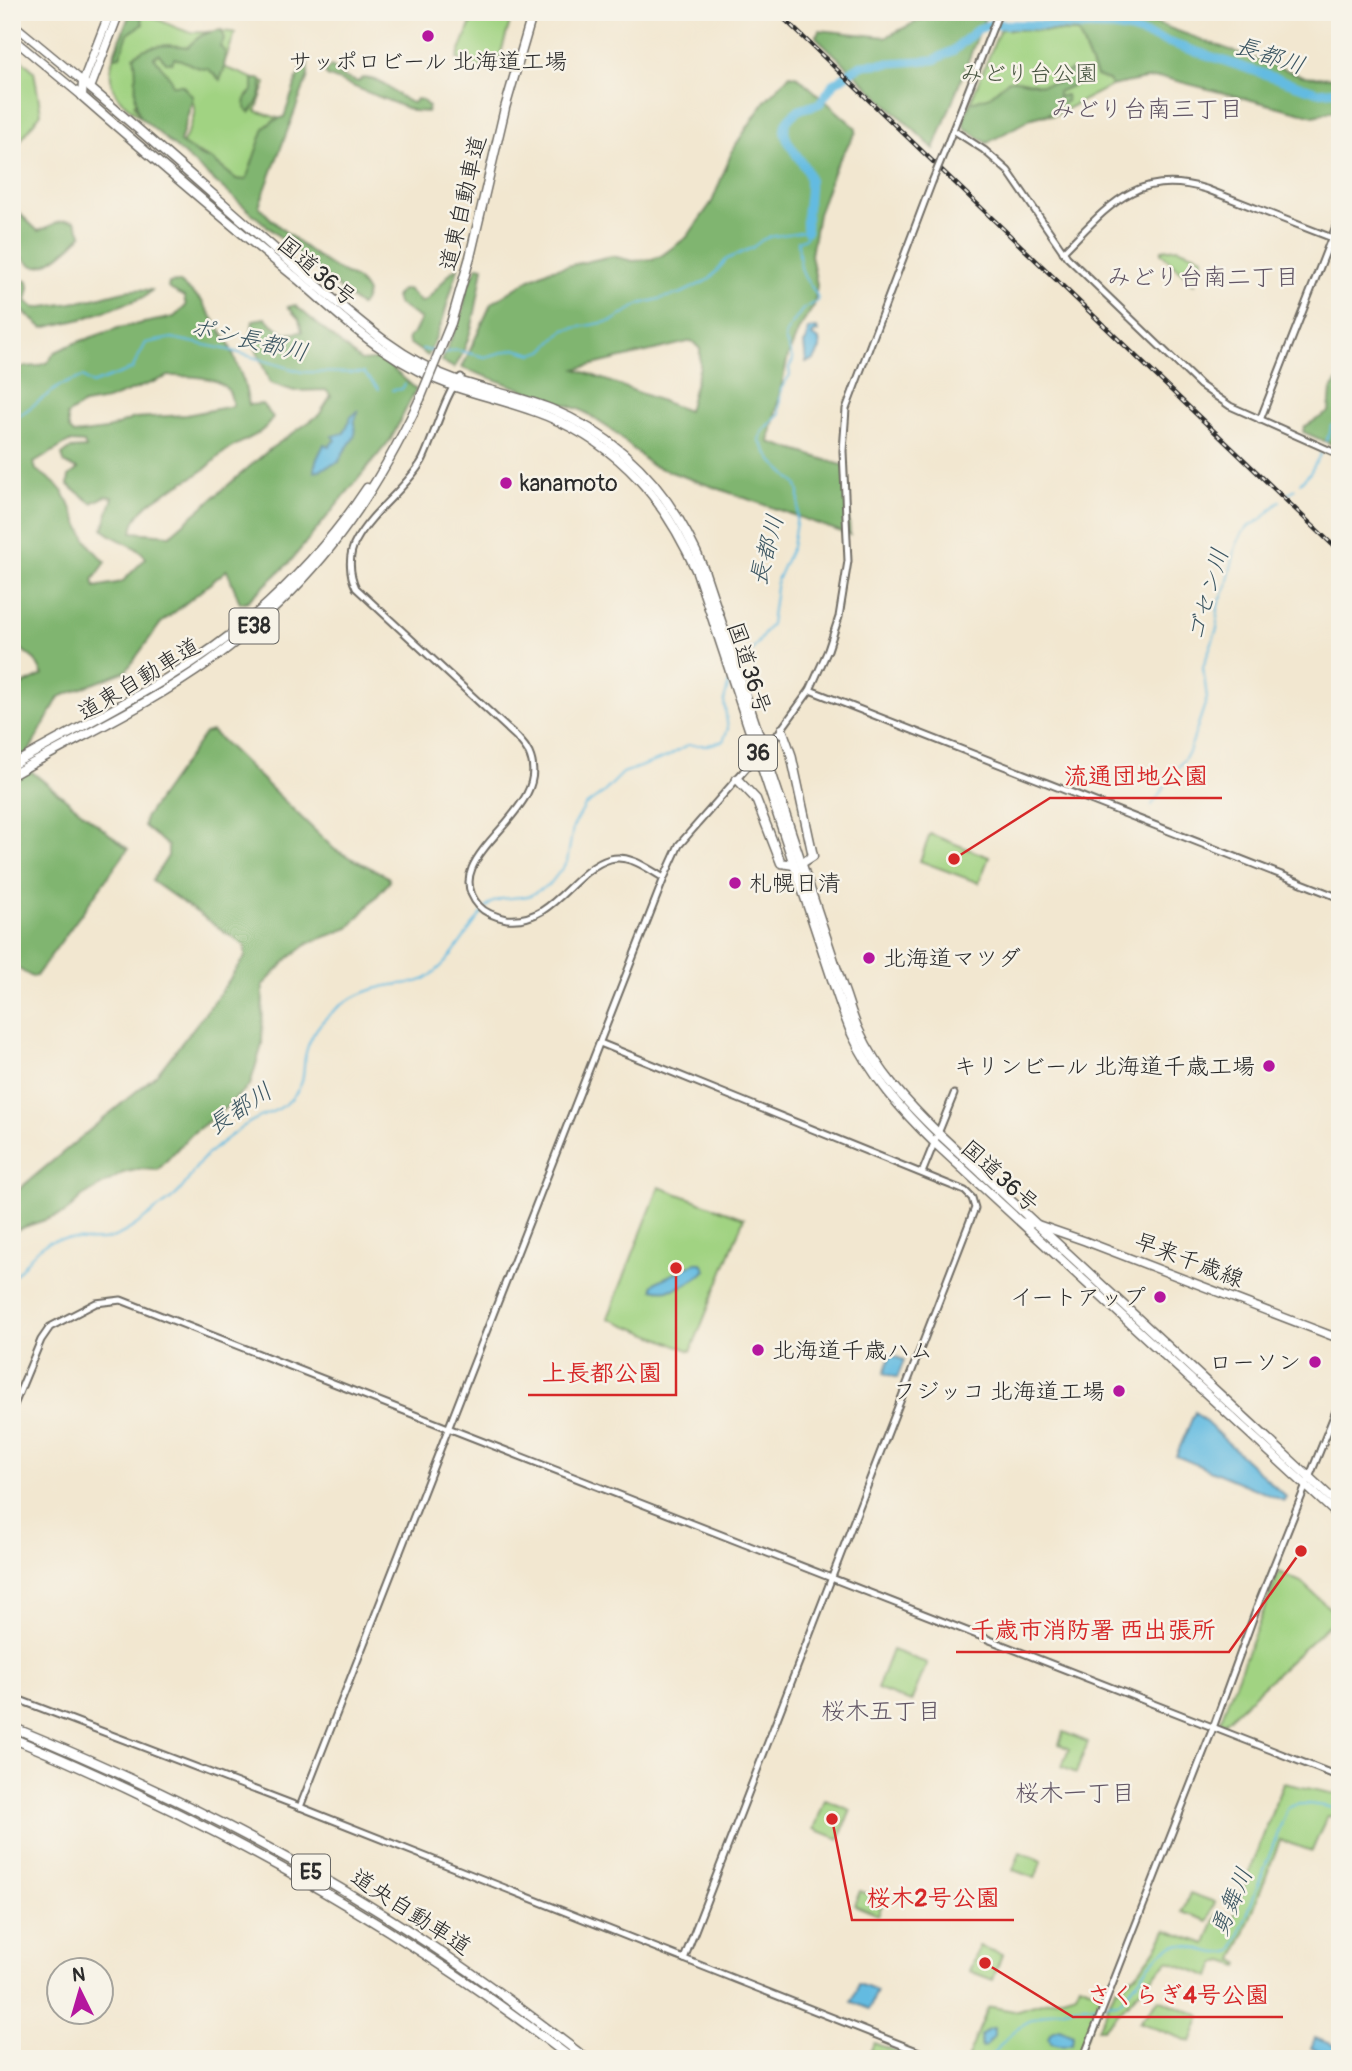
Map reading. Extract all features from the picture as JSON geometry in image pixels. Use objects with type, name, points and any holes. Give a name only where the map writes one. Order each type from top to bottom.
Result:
[{"type":"highway","points":[[82,96],[83,82],[110,12]]},
{"type":"highway","points":[[90,88],[119,12]]},
{"type":"highway","name":"道東自動車道","points":[[12,775],[209,662],[289,595],[341,535],[369,495],[402,437],[451,323],[473,246],[505,108],[533,12]]},
{"type":"highway","name":"国道36号","points":[[90,88],[359,321],[407,356],[457,381]]},
{"type":"highway","name":"国道36号","points":[[82,96],[354,328],[406,364],[547,415],[580,432],[612,454],[642,482],[667,512],[697,572],[859,1031],[884,1076],[939,1134],[1308,1482],[1340,1517]]},
{"type":"highway","name":"道東自動車道","points":[[12,765],[153,686],[253,617],[310,561],[342,521],[383,464],[420,399]]},
{"type":"highway","name":"36","points":[[737,779],[756,799],[781,863],[798,864],[813,856],[791,754],[782,729]]},
{"type":"highway","name":"国道36号","points":[[798,864],[852,1034],[877,1077],[902,1110],[1308,1482],[1340,1506]]},
{"type":"highway","name":"道央自動車道","points":[[12,1727],[180,1802],[245,1835],[357,1899],[433,1946],[587,2059]]},
{"type":"highway","name":"道央自動車道","points":[[12,1738],[175,1811],[299,1876],[428,1956],[572,2059]]},
{"type":"main road","points":[[12,23],[90,88]]},
{"type":"main road","points":[[12,38],[82,96]]},
{"type":"main road","name":"早来千歳線","points":[[1022,1222],[1036,1223],[1340,1339]]},
{"type":"street","points":[[300,1807],[664,878],[679,845],[775,738],[810,690],[835,629],[847,573],[848,538],[843,451],[846,409],[999,12]]},
{"type":"street","points":[[1332,12],[1340,15]]},
{"type":"street","points":[[953,130],[984,150],[1008,171],[1063,252],[1200,385],[1230,406],[1340,456]]},
{"type":"street","points":[[1063,252],[1117,199],[1142,187],[1163,183],[1186,184],[1206,189],[1340,241]]},
{"type":"street","points":[[1260,420],[1340,216]]},
{"type":"street","points":[[457,381],[420,464],[355,541],[350,563],[351,579],[356,588],[508,729],[528,753],[532,770],[530,788],[515,813],[473,864],[469,876],[470,890],[478,905],[486,912],[499,918],[513,919],[530,916],[555,901],[591,870],[611,859],[633,861],[664,878]]},
{"type":"street","points":[[810,690],[1340,898]]},
{"type":"street","points":[[600,1044],[965,1191],[972,1198],[975,1208],[684,1958]]},
{"type":"street","points":[[922,1173],[954,1094]]},
{"type":"street","points":[[12,1410],[38,1347],[50,1327],[96,1303],[121,1300],[1340,1777]]},
{"type":"street","points":[[1083,2059],[1213,1728],[1259,1602],[1340,1401]]},
{"type":"street","points":[[12,1697],[300,1807],[937,2059]]},
{"type":"green space","points":[[131,12],[190,32],[235,33],[223,67],[266,83],[256,111],[284,120],[246,182],[239,181],[211,159],[182,145],[192,121],[194,108],[182,85],[134,104],[140,117],[119,98],[113,88],[111,67]]},
{"type":"green space","points":[[475,12],[513,12],[495,73],[457,59]]},
{"type":"green space","points":[[936,12],[987,12],[934,149],[816,37],[819,30],[886,37]]},
{"type":"green space","points":[[1071,12],[1118,12],[1303,76],[1340,76],[1340,109],[1314,116],[1165,78],[1111,86],[1109,80],[1096,76],[1078,32],[1044,31],[1056,18]]},
{"type":"green space","points":[[140,15],[143,24],[128,34],[120,56],[114,57],[129,16]]},
{"type":"green space","name":"みどり台公園","points":[[1000,29],[1078,32],[1096,76],[1109,80],[1111,86],[1053,116],[1045,115],[1028,120],[987,143],[965,128],[963,120]]},
{"type":"green space","points":[[222,30],[224,40],[220,46],[225,51],[224,70],[220,80],[208,69],[174,58],[172,63],[166,62],[159,54],[154,57],[171,79],[172,85],[182,85],[193,97],[180,142],[201,156],[211,159],[236,179],[246,180],[264,128],[284,117],[302,65],[308,64],[308,76],[259,206],[303,247],[360,283],[367,293],[360,306],[140,117],[136,102],[134,56],[152,47],[188,47],[203,35]]},
{"type":"green space","points":[[12,51],[34,71],[41,113],[12,152]]},
{"type":"green space","points":[[331,66],[345,78],[358,82],[362,78],[377,80],[406,100],[413,103],[417,99],[422,100],[429,107],[427,112],[414,111],[327,76],[325,72]]},
{"type":"green space","points":[[1071,70],[1078,83],[1058,92],[1058,97],[1066,95],[1067,101],[1048,114],[1032,118],[987,143],[965,128],[963,120],[971,102],[990,96],[1009,80],[1041,85],[1061,82],[1063,75]]},
{"type":"green space","points":[[790,75],[798,77],[856,128],[835,167],[818,214],[811,255],[817,285],[814,306],[799,329],[788,356],[769,442],[845,466],[850,535],[651,465],[613,431],[581,410],[462,368],[491,304],[530,279],[549,270],[612,256],[633,261],[652,259],[661,256],[687,237],[712,202],[733,149],[765,101]],"holes":[[[692,341],[700,349],[700,366],[688,411],[576,369]]]},
{"type":"green space","points":[[253,79],[261,79],[262,87],[258,101],[250,113],[245,108],[246,97],[253,90]]},
{"type":"green space","points":[[12,206],[38,231],[69,220],[75,221],[82,235],[53,260],[40,266],[31,265],[12,246]]},
{"type":"green space","points":[[1177,248],[1203,257],[1194,284],[1161,253],[1162,250]]},
{"type":"green space","points":[[478,266],[483,267],[473,320],[465,346],[454,368],[442,361],[463,311],[467,286]]},
{"type":"green space","points":[[458,268],[442,322],[428,356],[409,343],[408,338],[414,333],[421,319],[398,304],[395,297],[400,291],[408,289],[421,302],[427,300],[453,270]]},
{"type":"green space","points":[[28,281],[26,301],[35,308],[130,290],[152,290],[145,297],[82,319],[43,328],[14,304],[15,283]]},
{"type":"green space","points":[[179,282],[201,300],[228,342],[244,382],[249,405],[262,404],[273,417],[264,429],[226,451],[195,476],[151,502],[135,521],[132,532],[170,535],[270,449],[319,415],[331,396],[326,390],[294,391],[270,383],[251,337],[253,320],[265,318],[285,334],[302,332],[299,319],[288,307],[295,305],[361,361],[381,359],[416,389],[391,439],[289,563],[248,601],[240,603],[227,570],[161,623],[126,671],[59,697],[22,764],[128,849],[36,976],[32,977],[12,965],[12,690],[43,675],[35,660],[12,642],[12,526],[16,528],[12,519],[12,368],[38,366],[48,362],[55,352],[118,328],[174,317],[186,306],[184,297],[168,288],[169,283]],"holes":[[[169,376],[201,377],[216,381],[228,390],[233,406],[186,415],[134,418],[106,430],[74,434],[69,429],[67,415],[84,404],[107,400]],[[69,442],[84,443],[86,448],[70,449],[62,455],[65,464],[78,469],[69,476],[68,485],[92,503],[106,496],[113,497],[103,529],[137,549],[146,558],[122,582],[95,587],[93,580],[106,562],[85,537],[62,491],[36,470],[34,463]]]},
{"type":"green space","points":[[1340,378],[1340,448],[1303,432],[1304,427],[1329,412],[1331,390]]},
{"type":"green space","points":[[212,731],[335,850],[388,877],[390,881],[349,928],[309,943],[289,958],[263,985],[262,1045],[250,1085],[222,1111],[189,1136],[158,1170],[140,1169],[123,1173],[82,1197],[65,1213],[13,1231],[12,1195],[157,1074],[245,957],[245,946],[152,881],[168,856],[168,846],[144,826],[145,818],[205,733]]},
{"type":"green space","points":[[930,834],[989,857],[979,883],[920,861]]},
{"type":"green space","points":[[659,1187],[744,1218],[691,1351],[608,1318]]},
{"type":"green space","points":[[1279,1572],[1301,1582],[1338,1616],[1224,1723],[1220,1721]]},
{"type":"green space","points":[[892,1650],[927,1663],[911,1702],[877,1689]]},
{"type":"green space","points":[[1063,1732],[1088,1742],[1076,1773],[1062,1767],[1069,1749],[1059,1744]]},
{"type":"green space","points":[[1283,1783],[1340,1795],[1340,1817],[1327,1816],[1312,1851],[1280,1840],[1234,1960],[1240,1963],[1239,1966],[1224,1961],[1216,1963],[1211,1977],[1168,1961],[1103,2029],[1098,2029],[1116,1987],[1120,1988],[1140,1969],[1166,1930],[1206,1944],[1217,1914],[1232,1919]]},
{"type":"green space","points":[[825,1800],[851,1810],[839,1839],[814,1829]]},
{"type":"green space","points":[[1020,1852],[1042,1861],[1035,1878],[1013,1870]]},
{"type":"green space","points":[[860,1891],[884,1900],[878,1915],[854,1905]]},
{"type":"green space","points":[[1190,1893],[1215,1902],[1208,1921],[1182,1912]]},
{"type":"green space","points":[[979,1946],[1002,1954],[993,1980],[969,1971]]},
{"type":"green space","points":[[1080,1984],[1103,1994],[1077,2059],[967,2059],[988,2008],[1014,2011],[1076,1993]]},
{"type":"green space","points":[[1159,1999],[1201,2016],[1191,2042],[1139,2022]]},
{"type":"green space","points":[[874,2043],[915,2059],[867,2059]]},
{"type":"water","points":[[817,328],[818,332],[812,336],[819,340],[820,349],[814,360],[806,362],[804,343],[808,329]]},
{"type":"water","points":[[359,410],[354,423],[355,434],[339,462],[314,472],[324,444],[329,446],[335,440],[332,436],[344,433],[351,417]]},
{"type":"water","points":[[696,1263],[702,1263],[706,1270],[695,1279],[674,1289],[653,1289],[656,1282]]},
{"type":"water","points":[[891,1355],[904,1360],[897,1378],[884,1373]]},
{"type":"water","points":[[1195,1412],[1286,1497],[1284,1501],[1176,1456]]},
{"type":"water","points":[[859,1984],[877,1991],[869,2009],[852,2002]]},
{"type":"water","points":[[994,2028],[994,2036],[986,2046],[981,2047],[981,2035]]},
{"type":"water","points":[[1059,2029],[1073,2035],[1072,2044],[1063,2046],[1051,2043],[1049,2038],[1052,2032]]},
{"type":"water","points":[[1315,2038],[1338,2047],[1334,2057],[1311,2048]]},
{"type":"waterway","name":"長都川","points":[[807,231],[809,177],[786,136],[788,120],[798,110],[820,103],[833,84],[861,65],[934,60],[954,50],[978,29],[992,24],[1114,27],[1131,30],[1318,92],[1340,90]]},
{"type":"waterway","name":"ポシ長都川","points":[[441,354],[456,350],[485,357],[515,349],[533,354],[543,351],[564,330],[612,321],[640,304],[682,293],[710,279],[727,259],[752,248],[762,240],[806,231]]},
{"type":"waterway","name":"長都川","points":[[743,664],[771,624],[777,580],[792,547],[799,504],[796,484],[773,462],[759,440],[763,431],[780,414],[781,389],[790,375],[789,368],[793,360],[785,339],[786,333],[802,310],[818,301],[804,277],[800,262],[798,241],[806,238],[807,231]]},
{"type":"waterway","name":"ポシ長都川","points":[[12,421],[61,385],[83,377],[92,384],[132,369],[146,343],[172,338],[229,350],[302,372],[364,373],[379,389]]},
{"type":"waterway","name":"ポシ長都川","points":[[422,349],[436,352]]},
{"type":"waterway","name":"ポシ長都川","points":[[392,390],[402,389],[405,384]]},
{"type":"waterway","name":"ゴセン川","points":[[1326,441],[1331,425],[1340,423]]},
{"type":"waterway","name":"ゴセン川","points":[[1300,483],[1310,473],[1321,453]]},
{"type":"waterway","name":"ゴセン川","points":[[1288,494],[1295,489]]},
{"type":"waterway","name":"ゴセン川","points":[[1152,805],[1189,752],[1207,698],[1203,667],[1217,629],[1218,605],[1227,585],[1236,546],[1242,533],[1261,520],[1280,501]]},
{"type":"waterway","name":"長都川","points":[[486,908],[501,899],[529,896],[550,884],[567,862],[573,827],[585,806],[623,773],[667,757],[688,745],[708,745],[723,741],[728,729],[724,701],[729,682]]},
{"type":"waterway","name":"長都川","points":[[12,1278],[45,1244],[60,1239],[100,1240],[114,1237],[134,1227],[168,1202],[208,1154],[244,1126],[281,1108],[293,1097],[302,1081],[310,1040],[328,1016],[342,1004],[367,992],[384,986],[414,983],[434,973],[483,912]]},
{"type":"waterway","name":"勇舞川","points":[[990,2059],[1009,2036],[1035,2018],[1062,2009],[1117,2003],[1153,1961],[1169,1948],[1185,1945],[1218,1953],[1233,1951],[1287,1809],[1305,1804],[1340,1809]]},
{"type":"railway","points":[[777,12],[1340,552]]},
{"type":"place","name":"サッポロビール 北海道工場","points":[[428,36]]},
{"type":"place","name":"kanamoto","points":[[506,483]]},
{"type":"place","name":"流通団地公園","points":[[954,859]]},
{"type":"place","name":"札幌日清","points":[[735,883]]},
{"type":"place","name":"北海道マツダ","points":[[869,958]]},
{"type":"place","name":"キリンビール 北海道千歳工場","points":[[1269,1066]]},
{"type":"place","name":"上長都公園","points":[[676,1268]]},
{"type":"place","name":"イートアップ","points":[[1160,1297]]},
{"type":"place","name":"北海道千歳ハム","points":[[758,1350]]},
{"type":"place","name":"ローソン","points":[[1315,1362]]},
{"type":"place","name":"フジッコ 北海道工場","points":[[1119,1391]]},
{"type":"place","name":"千歳市消防署 西出張所","points":[[1301,1551]]},
{"type":"place","name":"桜木2号公園","points":[[832,1819]]},
{"type":"place","name":"さくらぎ4号公園","points":[[985,1963]]},
{"type":"district","name":"みどり台南三丁目","points":[[1147,109]]},
{"type":"district","name":"みどり台南二丁目","points":[[1203,277]]},
{"type":"district","name":"桜木五丁目","points":[[881,1711]]},
{"type":"district","name":"桜木一丁目","points":[[1075,1793]]}]
